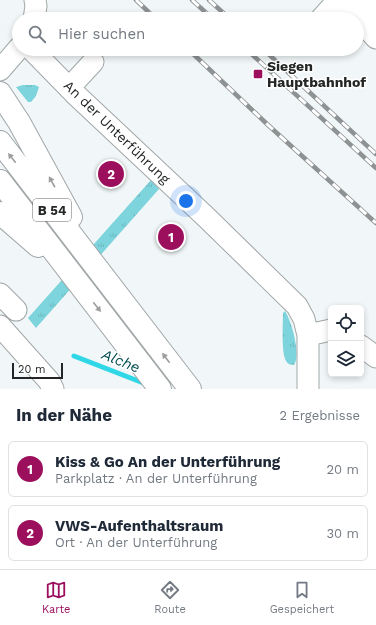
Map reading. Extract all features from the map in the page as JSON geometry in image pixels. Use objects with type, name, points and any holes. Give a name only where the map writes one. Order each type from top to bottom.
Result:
[{"type":"highway","points":[[0,93],[19,122],[105,278]]},
{"type":"highway","name":"B 54","points":[[0,142],[190,389]]},
{"type":"highway","name":"B 54","points":[[0,181],[160,389]]},
{"type":"highway","points":[[0,213],[73,276]]},
{"type":"street","points":[[35,0],[35,12]]},
{"type":"street","points":[[327,12],[338,0]]},
{"type":"street","points":[[342,0],[353,12]]},
{"type":"street","points":[[365,0],[376,12]]},
{"type":"street","points":[[364,25],[376,38]]},
{"type":"street","points":[[0,70],[12,56]]},
{"type":"street","name":"An der Unterführung","points":[[38,56],[69,88],[207,218],[297,306],[304,319],[308,335],[308,389]]},
{"type":"street","points":[[69,88],[93,62]]},
{"type":"street","points":[[0,294],[16,310]]},
{"type":"street","points":[[1,329],[49,380],[53,389]]},
{"type":"street","points":[[308,335],[328,331]]},
{"type":"street","points":[[364,348],[376,357]]},
{"type":"green space","points":[[23,85],[35,85],[39,87],[36,96],[31,102],[28,102],[16,87]]},
{"type":"green space","points":[[151,180],[159,189],[36,328],[28,318]]},
{"type":"green space","points":[[285,311],[295,338],[297,354],[294,365],[287,362],[283,351],[283,313]]},
{"type":"waterway","name":"Alche","points":[[74,356],[146,384]]},
{"type":"railway","points":[[136,0],[149,12]]},
{"type":"railway","points":[[192,0],[205,12]]},
{"type":"railway","points":[[209,0],[222,12]]},
{"type":"railway","points":[[195,56],[268,125],[376,223]]},
{"type":"railway","points":[[254,56],[376,168]]},
{"type":"railway","points":[[271,56],[376,154]]},
{"type":"place","name":"Siegen Hauptbahnhof","points":[[258,74]]},
{"type":"place","name":"VWS-Aufenthaltsraum","points":[[111,174]]},
{"type":"place","name":"Kiss & Go An der Unterführung","points":[[171,237]]}]
